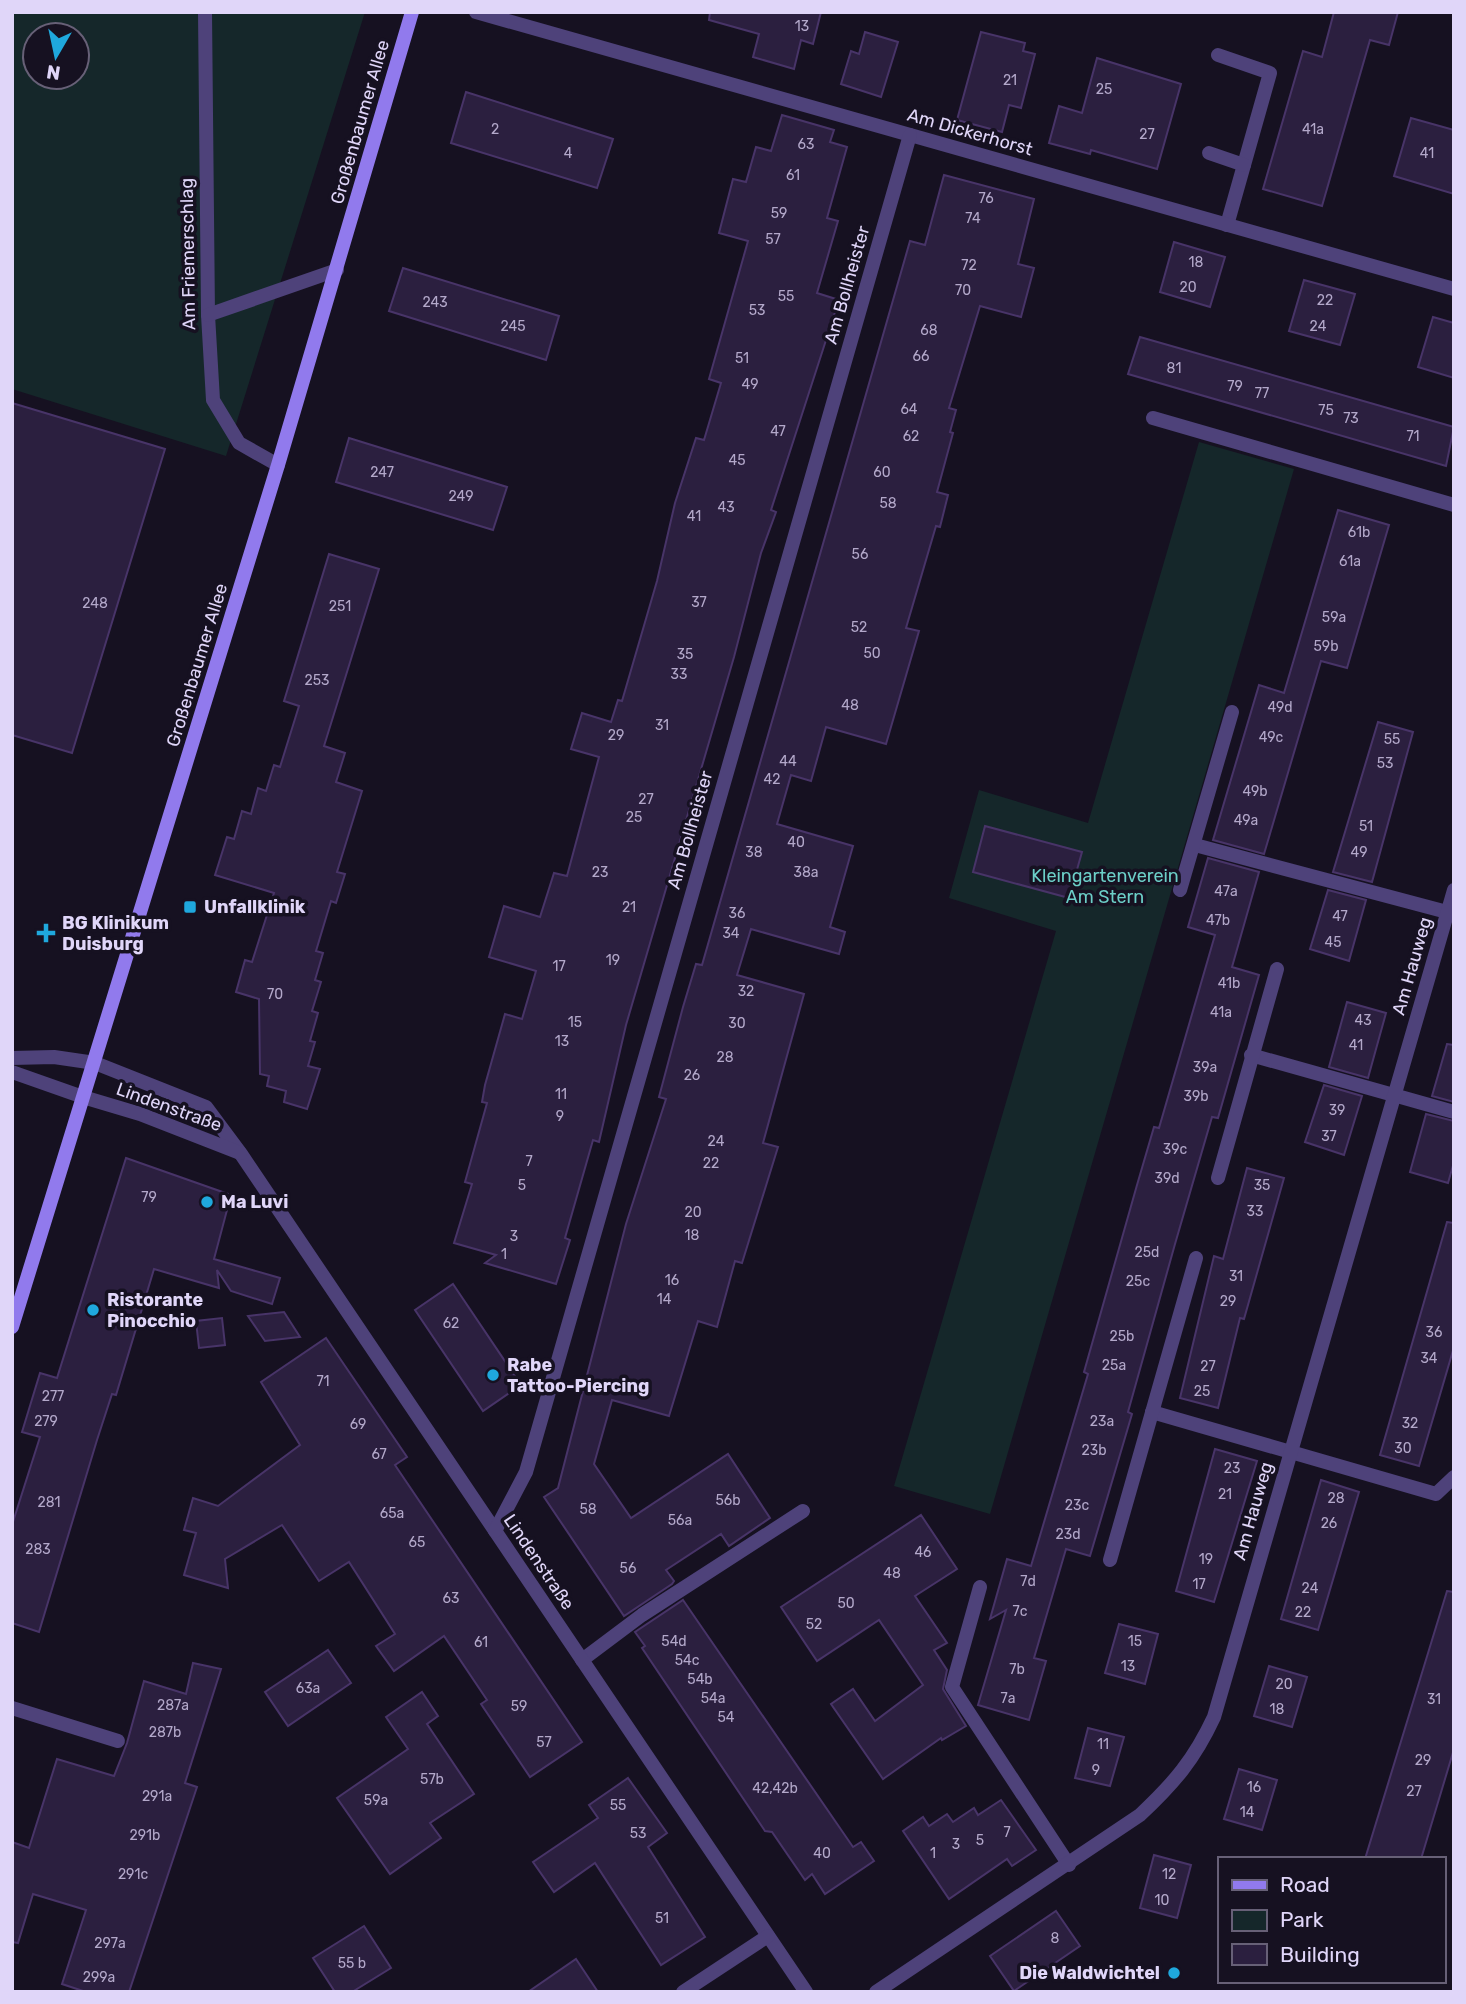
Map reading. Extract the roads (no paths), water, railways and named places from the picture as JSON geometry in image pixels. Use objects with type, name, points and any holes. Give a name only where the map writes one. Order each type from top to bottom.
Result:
[{"type":"main road","name":"Großenbaumer Allee","points":[[12,1327],[278,465],[412,12]]},
{"type":"street","name":"Am Friemerschlag","points":[[205,12],[208,315],[213,400],[239,443],[278,465]]},
{"type":"street","name":"Am Dickerhorst","points":[[476,12],[1454,289]]},
{"type":"street","points":[[1218,55],[1270,73],[1227,225]]},
{"type":"street","name":"Am Bollheister","points":[[495,1531],[526,1472],[910,135]]},
{"type":"street","points":[[1209,153],[1244,165]]},
{"type":"street","points":[[208,315],[337,270]]},
{"type":"street","points":[[1153,418],[1454,505]]},
{"type":"street","points":[[1180,890],[1232,712]]},
{"type":"street","points":[[1195,845],[1447,912]]},
{"type":"street","name":"Am Hauweg","points":[[876,1992],[1140,1815],[1177,1780],[1199,1749],[1214,1717],[1454,890]]},
{"type":"street","points":[[1218,1178],[1277,969]]},
{"type":"street","points":[[1251,1055],[1454,1112]]},
{"type":"street","name":"Lindenstraße","points":[[12,1058],[54,1057],[95,1063],[206,1107],[241,1154],[806,1992]]},
{"type":"street","name":"Lindenstraße","points":[[12,1072],[140,1114],[241,1154]]},
{"type":"street","points":[[1110,1560],[1196,1258]]},
{"type":"street","points":[[1152,1412],[1436,1494],[1454,1477]]},
{"type":"street","points":[[582,1660],[642,1615],[803,1511]]},
{"type":"street","points":[[980,1587],[951,1687],[1069,1865]]},
{"type":"street","points":[[12,1708],[118,1741]]},
{"type":"street","points":[[683,1992],[768,1936]]},
{"type":"place","name":"Unfallklinik","points":[[190,907]]},
{"type":"place","name":"BG Klinikum Duisburg","points":[[46,933]]},
{"type":"place","name":"Ma Luvi","points":[[207,1202]]},
{"type":"place","name":"Ristorante Pinocchio","points":[[93,1310]]},
{"type":"place","name":"Rabe Tattoo-Piercing","points":[[493,1375]]},
{"type":"place","name":"Die Waldwichtel","points":[[1174,1973]]},
{"type":"park label","name":"Kleingartenverein Am Stern","points":[[1105,886]]}]
